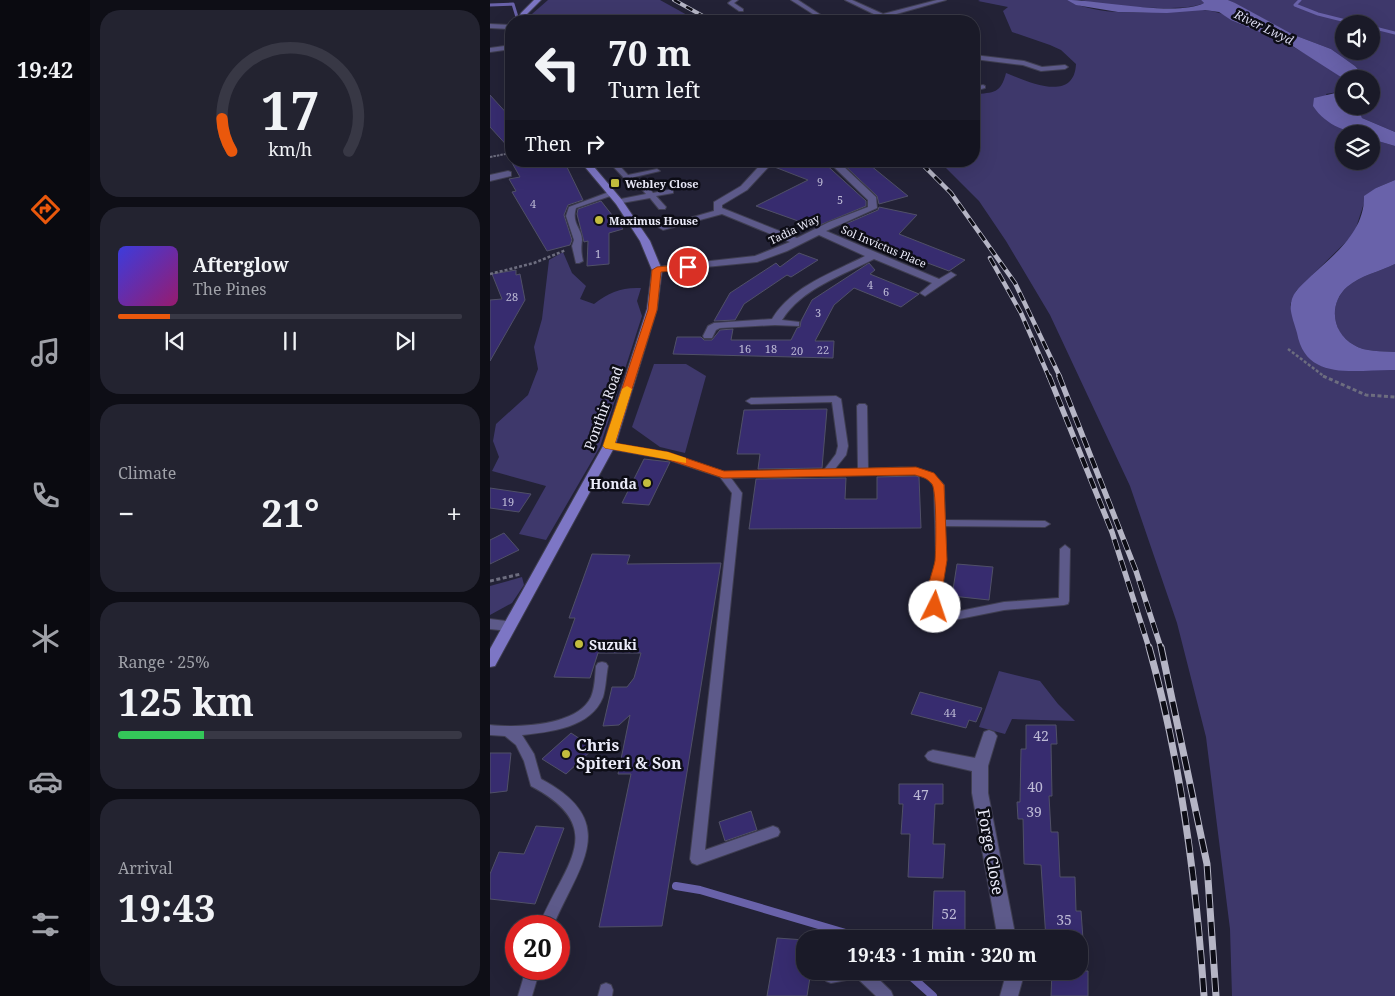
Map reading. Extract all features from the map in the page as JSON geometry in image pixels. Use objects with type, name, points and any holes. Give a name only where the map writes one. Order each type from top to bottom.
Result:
[{"type":"main road","points":[[523,15],[538,0]]},
{"type":"main road","name":"Ponthir Road","points":[[490,662],[609,446],[652,310],[657,270],[645,241],[591,167]]},
{"type":"street","points":[[490,26],[505,27]]},
{"type":"street","points":[[490,50],[505,48]]},
{"type":"street","points":[[762,167],[744,188],[717,204],[717,209],[798,242]]},
{"type":"street","name":"Tadia Way","points":[[657,270],[758,259],[865,212],[874,204],[873,199],[839,167]]},
{"type":"street","points":[[491,182],[508,174]]},
{"type":"street","points":[[663,227],[721,212]]},
{"type":"street","name":"Sol Invictus Place","points":[[819,231],[940,283]]},
{"type":"street","points":[[775,322],[785,306],[803,292],[874,255]]},
{"type":"street","name":"Sol Invictus Place","points":[[925,294],[951,275]]},
{"type":"street","points":[[708,336],[712,328],[718,326],[775,322],[795,324]]},
{"type":"street","points":[[490,624],[509,626]]},
{"type":"street","name":"Forge Close","points":[[989,736],[980,766],[980,793],[1005,930]]},
{"type":"street","points":[[933,756],[980,766]]},
{"type":"street","points":[[1009,996],[1013,980]]},
{"type":"lane","points":[[735,0],[731,3],[741,10]]},
{"type":"lane","points":[[794,0],[818,15]]},
{"type":"lane","points":[[848,0],[880,15]]},
{"type":"lane","points":[[886,15],[943,0]]},
{"type":"lane","points":[[980,58],[1024,63],[1042,69],[1065,67]]},
{"type":"lane","points":[[617,167],[626,177],[657,171]]},
{"type":"lane","points":[[643,186],[662,206]]},
{"type":"lane","points":[[580,261],[576,248],[578,240],[570,216],[573,207],[584,202],[652,195],[670,191]]},
{"type":"lane","points":[[751,400],[836,399],[843,446],[841,455],[827,472]]},
{"type":"lane","points":[[862,406],[863,471]]},
{"type":"lane","points":[[609,446],[668,456],[723,475],[916,471],[930,476],[939,485],[942,523],[941,560],[934,594],[935,607],[942,613],[954,616],[1004,606],[1064,601],[1065,549]]},
{"type":"lane","points":[[723,475],[737,493],[697,859],[773,832]]},
{"type":"lane","points":[[942,523],[1045,524]]},
{"type":"lane","points":[[490,730],[509,732],[564,724],[588,709],[595,700],[602,666]]},
{"type":"lane","points":[[509,732],[522,743],[533,767],[535,782],[546,787],[565,803],[576,817],[583,837],[573,870],[551,915]]},
{"type":"lane","points":[[525,996],[530,980]]},
{"type":"lane","points":[[869,980],[886,996]]},
{"type":"path","points":[[490,157],[505,154]]},
{"type":"path","points":[[490,274],[534,263],[576,248]]},
{"type":"path","points":[[1288,349],[1322,377],[1356,392],[1395,397]]},
{"type":"path","points":[[490,581],[502,577],[539,572]]},
{"type":"shaded area","points":[[548,0],[660,0],[687,15],[531,15]]},
{"type":"shaded area","points":[[1067,0],[1082,6],[1116,12],[1203,10],[1235,18],[1276,37],[1335,72],[1335,92],[1326,94],[1335,110],[1335,115],[1338,115],[1343,125],[1335,125],[1335,170],[1380,170],[1380,142],[1395,146],[1395,180],[1376,188],[1364,203],[1354,234],[1296,291],[1290,305],[1294,317],[1370,369],[1395,370],[1395,996],[1232,996],[1230,929],[1206,737],[1177,623],[1130,486],[1050,315],[1006,241],[979,201],[945,167],[980,167],[980,94],[996,91],[1002,85],[1006,73],[1037,84],[1059,87],[1067,83],[1073,76],[1076,64],[1061,50],[1012,32],[1003,11],[1008,7],[978,1]]},
{"type":"shaded area","points":[[1081,0],[1201,0],[1204,3],[1180,8],[1163,8],[1125,6]]},
{"type":"shaded area","points":[[1228,0],[1395,0],[1395,132],[1362,118],[1360,115],[1380,115],[1380,70],[1359,70],[1347,60],[1380,60],[1380,15],[1335,15],[1335,52],[1294,35]]},
{"type":"shaded area","points":[[563,252],[572,273],[586,286],[580,299],[594,304],[616,291],[628,288],[641,288],[637,301],[642,316],[600,447],[546,540],[519,534],[546,486],[492,471],[499,457],[493,441],[496,424],[528,395],[538,369],[534,347],[542,319],[549,260]]},
{"type":"shaded area","points":[[1395,264],[1395,352],[1374,351],[1358,347],[1347,340],[1337,326],[1335,310],[1337,302],[1341,294],[1352,283]]},
{"type":"shaded area","points":[[654,364],[686,364],[706,376],[685,453],[660,447],[632,427]]},
{"type":"shaded area","points":[[522,577],[524,585],[512,603],[490,615],[490,586]]},
{"type":"shaded area","points":[[999,671],[1040,681],[1058,704],[1075,721],[1012,719],[1005,734],[979,727]]},
{"type":"water","name":"River Lwyd","points":[[1067,0],[1138,7],[1176,8],[1192,7],[1204,3],[1201,0],[1228,0],[1294,35],[1331,49],[1335,52],[1335,60],[1347,60],[1359,70],[1335,70],[1335,73],[1291,45],[1231,20],[1219,12],[1205,10],[1167,13],[1118,12],[1076,5]]},
{"type":"water","points":[[1335,93],[1335,115],[1361,115],[1362,118],[1378,125],[1335,126],[1318,113],[1313,106],[1314,98]]},
{"type":"water","points":[[1380,126],[1395,132],[1395,146],[1380,142]]},
{"type":"water","points":[[1395,180],[1395,264],[1364,277],[1347,287],[1337,302],[1335,318],[1341,333],[1354,345],[1374,351],[1395,352],[1395,370],[1350,371],[1335,370],[1322,366],[1311,360],[1302,349],[1291,314],[1292,299],[1299,288],[1338,251],[1354,231],[1363,209],[1364,196],[1376,188]]},
{"type":"building","points":[[490,95],[505,111],[505,143],[490,127]]},
{"type":"building","points":[[514,167],[567,167],[583,200],[568,205],[564,215],[572,240],[570,245],[547,251],[512,192],[516,191],[509,179],[520,177]]},
{"type":"building","points":[[775,167],[829,167],[866,201],[866,206],[815,227],[756,206],[808,180]]},
{"type":"building","points":[[846,167],[872,167],[908,196],[879,204],[877,196]]},
{"type":"building","points":[[601,201],[623,229],[609,233],[609,264],[587,266],[588,241],[584,242],[577,214],[578,209]]},
{"type":"building","points":[[879,207],[917,215],[899,234],[965,260],[949,271],[866,240],[871,237],[841,226],[878,210]]},
{"type":"building","points":[[799,253],[818,260],[791,277],[787,275],[744,304],[735,320],[714,321],[730,293],[776,263],[780,267]]},
{"type":"building","points":[[869,263],[875,270],[870,274],[919,294],[901,307],[854,288],[834,305],[815,341],[834,341],[833,358],[673,354],[677,337],[701,337],[704,340],[712,340],[720,330],[733,329],[731,340],[791,340],[797,328],[800,327],[801,321],[812,300]]},
{"type":"building","points":[[516,270],[516,275],[520,274],[525,300],[490,361],[490,300],[502,299],[492,274]]},
{"type":"building","points":[[827,409],[822,468],[758,469],[760,454],[737,454],[744,410]]},
{"type":"building","points":[[644,459],[670,462],[649,505],[622,503]]},
{"type":"building","points":[[877,477],[919,477],[921,528],[749,529],[756,479],[846,478],[845,499],[877,499]]},
{"type":"building","points":[[490,488],[531,494],[519,512],[490,508]]},
{"type":"building","points":[[504,533],[519,550],[490,564],[490,540]]},
{"type":"building","points":[[592,554],[630,555],[627,564],[721,563],[662,926],[599,927],[631,774],[618,774],[630,715],[619,725],[603,726],[612,687],[627,687],[634,678],[641,653],[598,653],[590,678],[554,677],[575,618],[569,618]]},
{"type":"building","points":[[957,564],[993,567],[989,600],[952,596]]},
{"type":"building","points":[[920,692],[982,708],[976,722],[969,720],[966,728],[911,714]]},
{"type":"building","points":[[1026,725],[1056,725],[1057,744],[1051,744],[1052,796],[1049,796],[1051,832],[1058,832],[1060,877],[1075,877],[1076,911],[1081,911],[1082,930],[1045,930],[1041,865],[1024,864],[1023,819],[1018,819],[1017,802],[1020,802],[1021,749],[1026,749]]},
{"type":"building","points":[[571,733],[594,748],[566,774],[542,759]]},
{"type":"building","points":[[490,753],[511,753],[507,791],[490,793]]},
{"type":"building","points":[[899,784],[943,784],[943,804],[935,804],[933,844],[945,844],[943,878],[908,877],[910,834],[901,834],[903,804],[899,804]]},
{"type":"building","points":[[751,811],[757,830],[725,841],[719,822]]},
{"type":"building","points":[[536,826],[564,828],[535,904],[490,899],[490,874],[499,852],[524,854]]},
{"type":"building","points":[[934,891],[965,891],[965,930],[932,930]]},
{"type":"building","points":[[777,938],[796,939],[796,980],[810,980],[807,996],[767,996]]},
{"type":"building","points":[[1052,980],[1088,980],[1088,996],[1051,996]]},
{"type":"waterway","points":[[1300,0],[1295,5],[1335,18]]},
{"type":"waterway","points":[[490,5],[513,4],[516,15]]},
{"type":"waterway","points":[[1380,29],[1395,33]]},
{"type":"waterway","points":[[676,886],[700,890],[836,930]]},
{"type":"waterway","points":[[915,980],[933,996]]},
{"type":"railway","points":[[674,0],[701,15]]},
{"type":"railway","points":[[925,167],[951,193],[1015,283],[1060,377]]},
{"type":"railway","points":[[990,258],[1021,313],[1049,377]]},
{"type":"railway","points":[[1049,376],[1112,532],[1149,648]]},
{"type":"railway","points":[[1059,376],[1136,571],[1161,648]]},
{"type":"railway","points":[[1149,647],[1170,733],[1186,820],[1197,908],[1204,996]]},
{"type":"railway","points":[[1161,647],[1207,864],[1216,996]]},
{"type":"slow traffic","points":[[627,389],[609,446],[668,456],[683,461]]},
{"type":"place","name":"Webley Close","points":[[615,183]]},
{"type":"place","name":"Maximus House","points":[[599,220]]},
{"type":"place","name":"Honda","points":[[647,483]]},
{"type":"place","name":"Suzuki","points":[[579,644]]},
{"type":"place","name":"Chris Spiteri & Son","points":[[566,754]]},
{"type":"route","points":[[688,267],[657,270],[652,310],[609,446],[668,456],[723,475],[916,471],[930,476],[939,485],[942,523],[941,560],[934,594],[935,607]]}]
